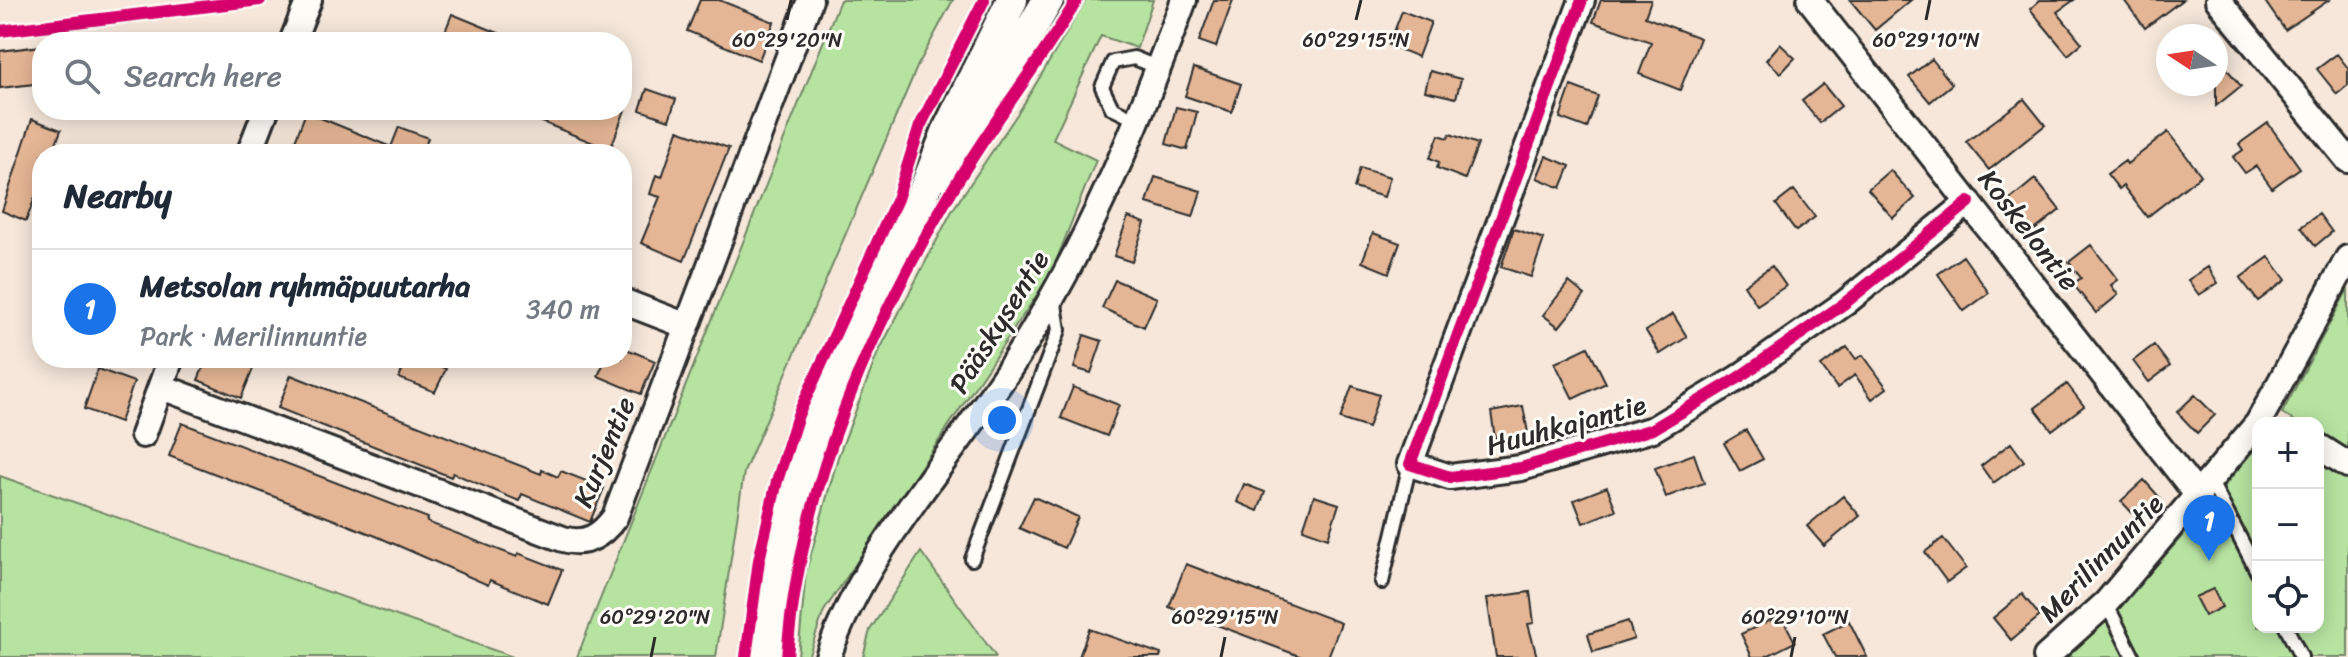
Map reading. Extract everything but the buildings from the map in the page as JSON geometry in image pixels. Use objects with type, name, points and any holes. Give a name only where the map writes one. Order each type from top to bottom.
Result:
[{"type":"street","points":[[296,32],[309,0]]},
{"type":"street","name":"Kurjentie","points":[[162,387],[577,543],[595,537],[615,517],[810,0]]},
{"type":"street","points":[[765,657],[775,583],[806,458],[850,345],[916,212],[948,130],[1012,0]]},
{"type":"street","points":[[916,212],[967,139],[1048,0]]},
{"type":"street","name":"Pääskysentie","points":[[828,657],[857,592],[1054,297],[1111,184],[1184,0]]},
{"type":"street","points":[[1410,464],[1582,0]]},
{"type":"street","name":"Koskelontie","points":[[1810,0],[1969,202],[2205,490]]},
{"type":"street","points":[[2218,0],[2348,160]]},
{"type":"street","points":[[253,144],[262,120]]},
{"type":"street","name":"Huuhkajantie","points":[[1410,464],[1450,477],[1521,468],[1653,429],[1738,378],[1845,303],[1969,202]]},
{"type":"street","name":"Merilinnuntie","points":[[2268,417],[2348,258]]},
{"type":"street","points":[[632,305],[687,326]]},
{"type":"street","points":[[143,435],[168,368]]},
{"type":"street","name":"Merilinnuntie","points":[[2046,657],[2106,603],[2252,436]]},
{"type":"street","points":[[2324,450],[2348,465]]},
{"type":"lane","points":[[1137,120],[1112,108],[1102,87],[1113,62],[1134,58],[1159,68]]},
{"type":"lane","points":[[972,559],[1059,330],[1054,297]]},
{"type":"lane","points":[[1382,582],[1410,464]]},
{"type":"lane","points":[[2205,490],[2252,564]]},
{"type":"lane","points":[[2106,603],[2133,657]]},
{"type":"lane","points":[[2289,633],[2301,657]]},
{"type":"green space","points":[[840,0],[953,0],[917,67],[744,472],[716,657],[577,657]]},
{"type":"green space","points":[[1086,0],[1153,0],[1137,48],[1101,36],[1053,139],[1096,160],[1051,274],[824,611],[808,657],[798,657],[806,572],[838,457],[877,355],[952,211],[1022,107]]},
{"type":"green space","points":[[2348,289],[2348,455],[2324,440],[2324,417],[2288,417],[2282,413]]},
{"type":"green space","points":[[2252,451],[2252,633],[2324,633],[2324,460],[2348,476],[2348,657],[2065,657],[2117,607]]},
{"type":"green space","points":[[0,476],[513,657],[0,657]]},
{"type":"green space","points":[[921,552],[996,657],[863,657],[870,630]]},
{"type":"cycle path","points":[[0,31],[260,0]]},
{"type":"cycle path","points":[[746,657],[759,560],[777,481],[798,415],[897,199],[920,126],[984,0]]},
{"type":"cycle path","points":[[787,657],[807,530],[824,468],[870,348],[897,290],[960,177],[1077,0]]},
{"type":"cycle path","points":[[1582,0],[1410,464],[1450,477],[1521,468],[1653,429],[1738,378],[1845,303],[1969,202]]},
{"type":"place","name":"Metsolan ryhmäpuutarha","points":[[2209,561]]}]
